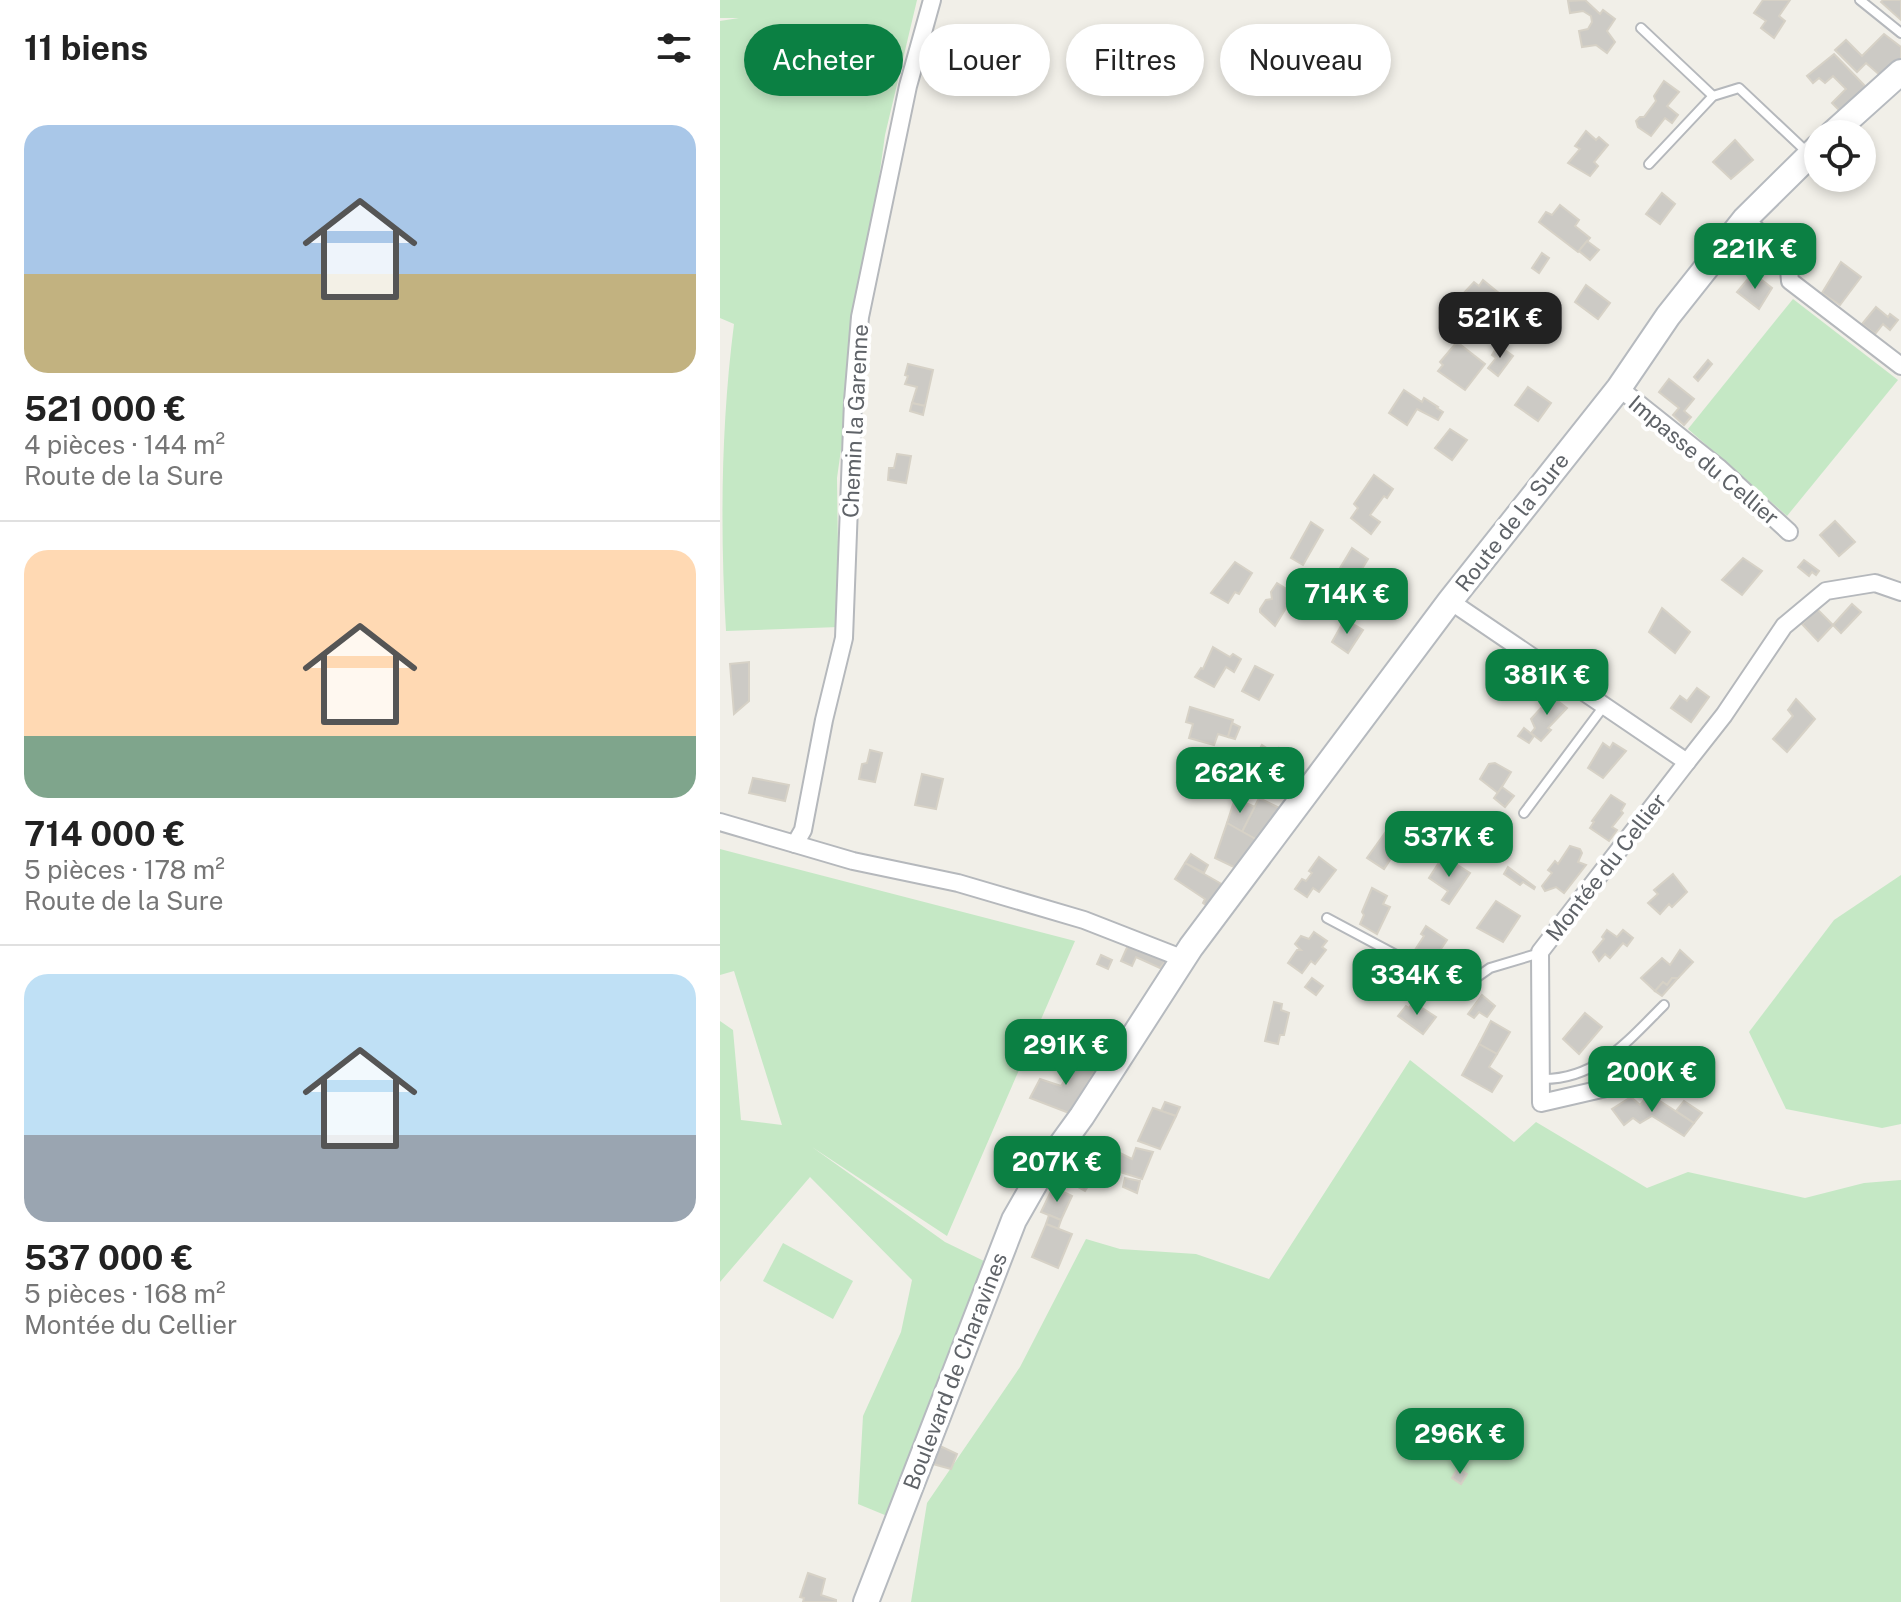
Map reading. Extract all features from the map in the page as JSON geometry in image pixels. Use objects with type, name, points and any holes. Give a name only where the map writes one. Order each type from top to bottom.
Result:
[{"type":"main road","points":[[1848,120],[1901,72]]},
{"type":"main road","name":"Route de la Sure","points":[[1187,953],[1450,601],[1619,388],[1668,316],[1745,219],[1804,161]]},
{"type":"main road","name":"Boulevard de Charavines","points":[[866,1602],[1014,1220],[1042,1171],[1187,953]]},
{"type":"street","name":"Chemin la Garenne","points":[[795,844],[803,830],[824,720],[844,638],[853,401],[860,317],[908,86],[932,0]]},
{"type":"street","points":[[1745,219],[1788,259],[1790,281],[1901,366]]},
{"type":"street","name":"Impasse du Cellier","points":[[1619,388],[1718,467],[1789,532]]},
{"type":"street","name":"Montée du Cellier","points":[[1542,1079],[1540,952],[1724,715],[1784,626],[1826,591],[1875,583],[1901,592]]},
{"type":"street","points":[[1450,601],[1687,762]]},
{"type":"street","points":[[720,822],[853,861],[958,883],[1187,953]]},
{"type":"street","points":[[1542,1079],[1541,1103],[1645,1079],[1701,1079]]},
{"type":"lane","points":[[1860,0],[1901,33]]},
{"type":"lane","points":[[1641,28],[1713,96]]},
{"type":"lane","points":[[1649,164],[1713,96],[1739,88],[1804,143]]},
{"type":"lane","points":[[1524,813],[1604,706]]},
{"type":"lane","points":[[1327,918],[1460,989],[1490,968],[1540,952]]},
{"type":"lane","points":[[1542,1079],[1564,1080],[1612,1058],[1664,1005]]},
{"type":"green space","points":[[720,0],[917,0],[903,59],[903,24],[744,24],[744,96],[894,96],[885,135],[837,478],[839,627],[726,631],[723,478],[726,400],[734,324],[720,318],[720,21],[739,18],[720,18]]},
{"type":"green space","points":[[1793,299],[1898,380],[1787,516],[1688,429]]},
{"type":"green space","points":[[720,849],[1075,941],[947,1236],[812,1147],[945,1242],[984,1261],[897,1520],[858,1504],[863,1416],[901,1332],[912,1280],[810,1177],[720,1282],[720,1021],[733,1030],[741,1120],[782,1125],[734,971],[720,975]]},
{"type":"green space","points":[[1901,875],[1901,1124],[1882,1128],[1786,1109],[1749,1032],[1834,920]]},
{"type":"green space","points":[[1410,1060],[1514,1142],[1536,1122],[1647,1188],[1688,1172],[1805,1198],[1864,1183],[1901,1180],[1901,1602],[911,1602],[927,1503],[1020,1367],[1086,1239],[1120,1249],[1196,1254],[1269,1279]]},
{"type":"green space","points":[[783,1243],[853,1281],[833,1319],[763,1281]]},
{"type":"building","points":[[1585,0],[1600,14],[1603,10],[1615,19],[1607,31],[1615,42],[1607,53],[1596,45],[1582,47],[1579,31],[1588,29],[1591,16],[1583,11],[1570,13],[1568,1]]},
{"type":"building","points":[[1763,0],[1790,0],[1779,16],[1785,21],[1774,38],[1761,28],[1766,21],[1754,13]]},
{"type":"building","points":[[1901,0],[1901,20],[1881,2]]},
{"type":"building","points":[[1884,34],[1901,47],[1901,59],[1882,77],[1866,63],[1857,72],[1835,50],[1846,40],[1862,56]]},
{"type":"building","points":[[1834,54],[1866,87],[1840,111],[1832,103],[1846,89],[1833,76],[1825,83],[1819,78],[1813,83],[1807,76]]},
{"type":"building","points":[[1664,81],[1679,92],[1667,106],[1678,115],[1672,123],[1665,118],[1651,136],[1638,127],[1636,121],[1644,117],[1656,101],[1654,96]]},
{"type":"building","points":[[1586,131],[1608,145],[1594,162],[1598,166],[1590,176],[1568,163],[1580,149],[1575,146]]},
{"type":"building","points":[[1735,140],[1753,160],[1731,179],[1713,162]]},
{"type":"building","points":[[1662,193],[1675,204],[1660,224],[1646,214]]},
{"type":"building","points":[[1560,205],[1579,220],[1575,226],[1590,238],[1578,252],[1539,222],[1546,212],[1552,215]]},
{"type":"building","points":[[1587,241],[1599,250],[1590,260],[1579,251]]},
{"type":"building","points":[[1542,253],[1549,258],[1539,273],[1532,268]]},
{"type":"building","points":[[1841,262],[1861,277],[1840,305],[1822,293]]},
{"type":"building","points":[[1753,273],[1772,288],[1759,309],[1737,292]]},
{"type":"building","points":[[1483,280],[1500,294],[1496,299],[1503,304],[1492,318],[1463,294],[1474,282],[1479,286]]},
{"type":"building","points":[[1586,285],[1610,303],[1598,319],[1575,302]]},
{"type":"building","points":[[1876,307],[1888,317],[1890,314],[1898,320],[1890,330],[1883,324],[1875,334],[1862,324]]},
{"type":"building","points":[[1457,342],[1485,364],[1465,390],[1438,371],[1443,365],[1440,362]]},
{"type":"building","points":[[1498,345],[1513,356],[1498,376],[1488,368],[1496,358],[1492,355]]},
{"type":"building","points":[[1708,360],[1712,364],[1698,381],[1694,377]]},
{"type":"building","points":[[908,364],[933,370],[925,406],[912,403],[917,387],[905,384]]},
{"type":"building","points":[[1669,379],[1694,399],[1684,411],[1691,417],[1684,425],[1673,415],[1679,408],[1659,392]]},
{"type":"building","points":[[1528,387],[1551,403],[1538,421],[1515,405]]},
{"type":"building","points":[[1404,390],[1422,402],[1424,398],[1438,407],[1443,412],[1438,420],[1417,409],[1407,425],[1389,413]]},
{"type":"building","points":[[912,403],[925,406],[923,415],[910,411]]},
{"type":"building","points":[[1450,429],[1467,440],[1452,460],[1435,448]]},
{"type":"building","points":[[897,454],[911,456],[906,483],[888,480],[889,468],[894,468]]},
{"type":"building","points":[[1374,475],[1393,489],[1370,515],[1380,522],[1371,534],[1351,518],[1358,508],[1354,504]]},
{"type":"building","points":[[1835,521],[1855,542],[1839,556],[1820,535]]},
{"type":"building","points":[[1311,522],[1323,530],[1303,565],[1291,558]]},
{"type":"building","points":[[1352,548],[1368,559],[1357,577],[1340,568]]},
{"type":"building","points":[[1743,558],[1762,571],[1742,595],[1722,580]]},
{"type":"building","points":[[1804,560],[1819,571],[1816,575],[1812,572],[1809,576],[1798,567]]},
{"type":"building","points":[[1235,562],[1252,573],[1239,594],[1235,592],[1228,603],[1211,593]]},
{"type":"building","points":[[1277,583],[1301,598],[1293,611],[1286,608],[1275,626],[1260,609],[1266,600],[1272,599],[1271,592]]},
{"type":"building","points":[[1852,604],[1861,612],[1841,633],[1833,625]]},
{"type":"building","points":[[1662,608],[1690,632],[1675,653],[1649,632]]},
{"type":"building","points":[[1817,609],[1833,625],[1818,641],[1802,624]]},
{"type":"building","points":[[1345,619],[1363,630],[1348,653],[1332,642]]},
{"type":"building","points":[[1213,647],[1230,657],[1233,654],[1241,659],[1234,672],[1226,667],[1214,687],[1195,677],[1203,669]]},
{"type":"building","points":[[749,662],[749,701],[734,714],[730,664]]},
{"type":"building","points":[[1255,666],[1273,675],[1259,700],[1242,691]]},
{"type":"building","points":[[1697,688],[1709,697],[1691,722],[1671,708],[1680,696],[1687,701]]},
{"type":"building","points":[[1550,695],[1567,708],[1548,728],[1551,730],[1541,741],[1531,733],[1535,728],[1531,719],[1547,705],[1544,703]]},
{"type":"building","points":[[1796,699],[1815,719],[1787,752],[1773,739],[1793,716],[1788,710]]},
{"type":"building","points":[[1190,707],[1233,720],[1228,737],[1218,734],[1214,745],[1189,738],[1193,724],[1186,722]]},
{"type":"building","points":[[1232,723],[1240,727],[1235,739],[1228,737]]},
{"type":"building","points":[[1524,728],[1534,736],[1529,743],[1518,736]]},
{"type":"building","points":[[1603,743],[1610,748],[1613,743],[1626,751],[1603,778],[1588,768]]},
{"type":"building","points":[[1262,745],[1276,754],[1279,748],[1289,754],[1281,767],[1272,762],[1261,779],[1247,770]]},
{"type":"building","points":[[870,750],[882,753],[875,782],[859,779],[862,764],[867,763]]},
{"type":"building","points":[[1189,751],[1209,757],[1202,789],[1177,782]]},
{"type":"building","points":[[1495,763],[1511,772],[1498,793],[1480,779],[1489,764]]},
{"type":"building","points":[[922,774],[943,779],[936,809],[915,805]]},
{"type":"building","points":[[753,778],[789,785],[785,801],[749,793]]},
{"type":"building","points":[[1502,787],[1514,796],[1505,807],[1494,798]]},
{"type":"building","points":[[1611,795],[1625,804],[1623,813],[1612,827],[1617,830],[1609,841],[1590,828]]},
{"type":"building","points":[[1235,798],[1255,807],[1242,832],[1227,823]]},
{"type":"building","points":[[1259,798],[1284,810],[1259,841],[1242,832]]},
{"type":"building","points":[[1227,823],[1259,841],[1240,870],[1215,858]]},
{"type":"building","points":[[1387,830],[1403,840],[1384,869],[1367,858]]},
{"type":"building","points":[[1570,846],[1580,849],[1582,853],[1578,862],[1586,865],[1564,893],[1556,887],[1545,891],[1542,886],[1552,873],[1548,870],[1555,861],[1558,864]]},
{"type":"building","points":[[1191,854],[1208,865],[1204,873],[1185,863]]},
{"type":"building","points":[[1319,857],[1336,870],[1319,892],[1313,888],[1307,897],[1295,889],[1302,879],[1306,881],[1312,873],[1309,871]]},
{"type":"building","points":[[1440,861],[1452,869],[1456,864],[1470,873],[1449,904],[1442,900],[1448,891],[1429,878]]},
{"type":"building","points":[[1185,863],[1225,886],[1210,908],[1203,903],[1205,899],[1175,879]]},
{"type":"building","points":[[1508,867],[1534,889],[1523,882],[1520,885],[1504,874]]},
{"type":"building","points":[[1673,874],[1687,892],[1660,914],[1648,903],[1658,894],[1654,890]]},
{"type":"building","points":[[1372,888],[1387,896],[1383,904],[1390,907],[1377,934],[1360,924]]},
{"type":"building","points":[[1496,901],[1520,916],[1503,942],[1477,928]]},
{"type":"building","points":[[1426,926],[1447,940],[1430,965],[1413,953],[1424,936],[1421,934]]},
{"type":"building","points":[[1607,930],[1617,937],[1623,930],[1633,938],[1627,946],[1623,943],[1610,958],[1605,954],[1599,961],[1593,952]]},
{"type":"building","points":[[1314,932],[1327,941],[1322,947],[1326,950],[1315,964],[1311,961],[1302,973],[1288,963],[1297,950],[1301,950],[1295,944],[1301,936],[1309,939]]},
{"type":"building","points":[[1129,943],[1164,953],[1166,961],[1160,968],[1136,957],[1132,966],[1121,961]]},
{"type":"building","points":[[1680,950],[1693,962],[1678,978],[1672,978],[1667,985],[1663,982],[1655,991],[1641,978],[1662,958],[1670,965]]},
{"type":"building","points":[[1101,955],[1112,960],[1108,969],[1097,964]]},
{"type":"building","points":[[1312,978],[1323,986],[1316,995],[1305,987]]},
{"type":"building","points":[[1672,978],[1678,978],[1662,996],[1655,991],[1663,982],[1667,985]]},
{"type":"building","points":[[1482,995],[1495,1006],[1487,1017],[1479,1012],[1474,1018],[1468,1014]]},
{"type":"building","points":[[1274,1002],[1282,1004],[1281,1010],[1289,1013],[1284,1035],[1280,1035],[1278,1044],[1265,1041]]},
{"type":"building","points":[[1413,1002],[1436,1017],[1423,1034],[1398,1016]]},
{"type":"building","points":[[1585,1013],[1602,1027],[1579,1054],[1563,1039]]},
{"type":"building","points":[[1491,1021],[1510,1032],[1497,1054],[1479,1044]]},
{"type":"building","points":[[1479,1044],[1497,1054],[1489,1067],[1502,1076],[1492,1092],[1462,1075]]},
{"type":"building","points":[[1060,1045],[1081,1056],[1072,1071],[1050,1059]]},
{"type":"building","points":[[1081,1056],[1098,1066],[1069,1113],[1030,1098],[1040,1079],[1061,1086]]},
{"type":"building","points":[[1649,1094],[1694,1123],[1684,1136],[1652,1116],[1640,1123],[1633,1118],[1624,1125],[1612,1109],[1631,1097],[1640,1105]]},
{"type":"building","points":[[1684,1101],[1702,1113],[1694,1123],[1676,1111]]},
{"type":"building","points":[[1165,1102],[1180,1107],[1176,1116],[1161,1111]]},
{"type":"building","points":[[1153,1108],[1176,1116],[1160,1149],[1138,1141]]},
{"type":"building","points":[[1092,1143],[1102,1148],[1093,1160],[1085,1155]]},
{"type":"building","points":[[1102,1148],[1111,1155],[1104,1167],[1093,1160]]},
{"type":"building","points":[[1136,1148],[1153,1152],[1142,1179],[1104,1167],[1114,1150],[1132,1159]]},
{"type":"building","points":[[1085,1155],[1104,1167],[1099,1169],[1085,1191],[1069,1182]]},
{"type":"building","points":[[1125,1178],[1140,1181],[1137,1193],[1123,1187]]},
{"type":"building","points":[[1053,1187],[1072,1196],[1061,1220],[1041,1212]]},
{"type":"building","points":[[1049,1215],[1061,1220],[1058,1229],[1046,1224]]},
{"type":"building","points":[[1046,1224],[1072,1234],[1058,1268],[1032,1257]]},
{"type":"building","points":[[940,1446],[957,1454],[951,1469],[933,1464]]},
{"type":"building","points":[[1458,1468],[1467,1474],[1461,1484],[1452,1478]]},
{"type":"building","points":[[808,1573],[825,1579],[821,1595],[836,1602],[803,1602],[804,1598],[800,1597]]}]
